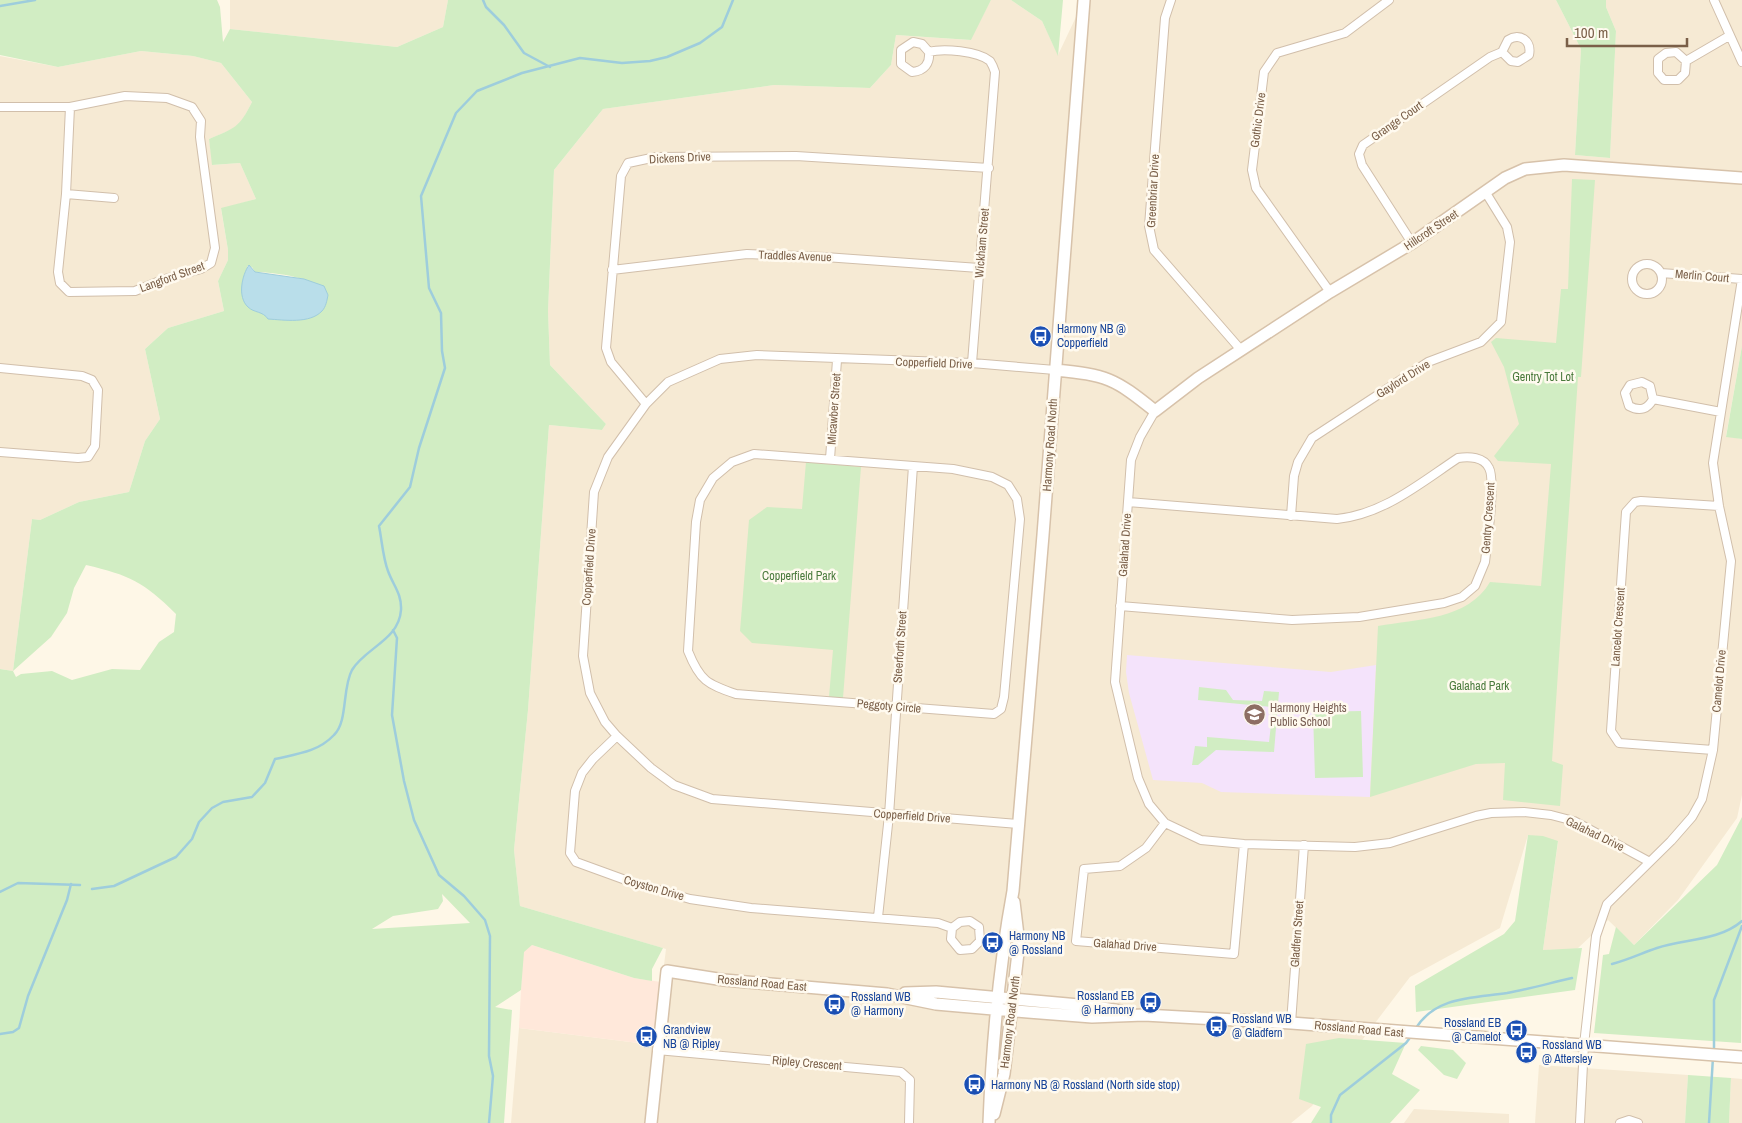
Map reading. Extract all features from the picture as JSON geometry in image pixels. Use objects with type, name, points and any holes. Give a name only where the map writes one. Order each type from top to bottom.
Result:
[{"type":"main road","name":"Harmony Road North","points":[[991,1123],[998,997],[1004,940],[1013,891],[1084,0]]},
{"type":"main road","name":"Hillcroft Street","points":[[1154,411],[1182,389],[1240,350],[1330,292],[1412,243],[1505,178],[1525,169],[1543,165],[1564,164],[1742,178]]},
{"type":"main road","points":[[1055,370],[1105,377],[1127,388],[1154,411]]},
{"type":"main road","name":"Harmony Road North","points":[[991,1123],[1004,1074],[1019,944],[1013,891]]},
{"type":"main road","name":"Rossland Road East","points":[[657,1050],[667,971],[724,980],[887,994],[936,1004],[997,1010],[1092,1017],[1144,1015],[1291,1023],[1742,1058]]},
{"type":"main road","name":"Rossland Road East","points":[[887,994],[936,992],[998,997],[1090,1006],[1144,1015]]},
{"type":"main road","points":[[651,1123],[657,1050]]},
{"type":"street","name":"Greenbriar Drive","points":[[1171,0],[1165,18],[1149,226],[1154,250],[1240,350]]},
{"type":"street","name":"Gothic Drive","points":[[1330,292],[1256,188],[1252,170],[1264,72],[1277,53],[1344,33],[1389,0]]},
{"type":"street","points":[[1714,0],[1742,62]]},
{"type":"street","points":[[1686,61],[1730,36]]},
{"type":"street","name":"Wickham Street","points":[[928,52],[938,49],[975,54],[990,61],[995,72],[989,168],[972,363]]},
{"type":"street","name":"Grange Court","points":[[1412,243],[1362,165],[1359,154],[1363,145],[1490,57],[1502,52]]},
{"type":"street","name":"Langford Street","points":[[0,107],[70,106],[125,96],[167,98],[192,107],[201,121],[200,136],[215,248],[211,263],[201,269],[165,279],[135,291],[69,292],[60,283],[58,272],[66,194],[70,106]]},
{"type":"street","name":"Dickens Drive","points":[[646,404],[611,362],[606,348],[621,176],[628,164],[656,157],[796,156],[989,168]]},
{"type":"street","name":"Gaylord Drive","points":[[1291,516],[1294,476],[1298,462],[1312,438],[1428,362],[1481,342],[1501,322],[1510,242],[1507,228],[1486,193]]},
{"type":"street","points":[[66,194],[114,198]]},
{"type":"street","name":"Traddles Avenue","points":[[612,270],[747,254],[825,256],[979,268]]},
{"type":"street","name":"Merlin Court","points":[[1661,274],[1742,279]]},
{"type":"street","name":"Camelot Drive","points":[[1580,1123],[1584,1045],[1596,936],[1607,904],[1648,861],[1671,841],[1692,817],[1702,799],[1713,750],[1731,561],[1719,506],[1713,464],[1742,279]]},
{"type":"street","name":"Copperfield Drive","points":[[1018,824],[889,815],[712,799],[674,785],[651,768],[605,722],[590,694],[583,656],[594,492],[608,457],[646,404],[668,382],[720,359],[757,355],[837,360],[972,363],[1055,370]]},
{"type":"street","name":"Micawber Street","points":[[830,459],[837,360]]},
{"type":"street","points":[[0,368],[82,376],[92,380],[98,390],[94,446],[88,457],[78,458],[0,452]]},
{"type":"street","points":[[1653,399],[1721,412]]},
{"type":"street","name":"Galahad Drive","points":[[1154,411],[1140,437],[1131,460],[1115,682],[1138,778],[1149,804],[1164,823],[1202,840],[1244,844],[1372,846],[1390,843],[1491,812],[1524,812],[1552,815],[1574,821],[1648,861]]},
{"type":"street","name":"Peggoty Circle","points":[[754,454],[913,466],[953,469],[992,477],[1008,485],[1016,498],[1020,519],[1004,697],[1001,709],[994,714],[736,694],[710,685],[695,670],[688,651],[696,522],[700,500],[713,478],[732,462],[754,454]]},
{"type":"street","name":"Gentry Crescent","points":[[1120,606],[1309,621],[1359,617],[1453,601],[1469,592],[1475,586],[1485,562],[1492,478],[1486,464],[1480,460],[1466,456],[1458,458],[1380,508],[1370,513],[1337,519],[1128,502]]},
{"type":"street","name":"Steerforth Street","points":[[878,917],[889,815],[913,466]]},
{"type":"street","name":"Lancelot Crescent","points":[[1713,750],[1619,743],[1611,730],[1626,512],[1635,502],[1641,501],[1719,506]]},
{"type":"street","name":"Coyston Drive","points":[[617,736],[593,759],[582,774],[575,791],[570,853],[576,862],[631,882],[690,899],[751,908],[938,922],[952,928]]},
{"type":"street","name":"Galahad Drive","points":[[1164,823],[1146,848],[1120,866],[1084,869],[1076,941],[1234,954],[1244,844]]},
{"type":"street","name":"Gladfern Street","points":[[1291,1023],[1304,844]]},
{"type":"street","points":[[965,920],[975,923],[981,932],[980,941],[972,950],[960,950],[951,939],[952,928],[965,920]]},
{"type":"street","name":"Ripley Crescent","points":[[657,1050],[901,1072],[910,1080],[911,1086],[909,1123]]},
{"type":"street","points":[[1620,1123],[1629,1120],[1638,1123]]},
{"type":"shaded area","points":[[230,0],[448,0],[443,27],[397,47],[230,29]]},
{"type":"shaded area","points":[[991,0],[1011,0],[1042,21],[1058,55],[1084,0],[1556,0],[1581,49],[1575,155],[1610,158],[1616,31],[1606,7],[1606,0],[1742,0],[1742,346],[1726,436],[1742,439],[1742,795],[1737,818],[1678,900],[1634,945],[1608,920],[1577,949],[1543,950],[1558,842],[1528,835],[1500,928],[1410,977],[1312,1106],[1291,1123],[511,1123],[519,1028],[654,1045],[666,949],[520,906],[514,850],[528,710],[549,425],[602,430],[606,424],[550,365],[548,311],[554,170],[603,109],[774,85],[870,88],[891,65],[896,35],[970,40]]},
{"type":"shaded area","points":[[141,51],[193,56],[221,63],[252,102],[242,121],[233,129],[209,139],[213,165],[240,163],[256,199],[221,209],[228,250],[228,260],[218,281],[224,311],[168,328],[145,349],[160,419],[145,441],[129,492],[79,502],[40,520],[32,519],[13,671],[0,669],[0,56],[58,67]]},
{"type":"shaded area","name":"Harmony Heights Public School","points":[[1127,655],[1331,672],[1376,665],[1370,797],[1221,792],[1202,783],[1153,780],[1129,693],[1126,672]]},
{"type":"shaded area","points":[[532,945],[634,978],[661,982],[654,1045],[519,1028],[523,952]]},
{"type":"shaded area","points":[[1539,1065],[1688,1075],[1685,1123],[1535,1123]]},
{"type":"shaded area","points":[[1731,1078],[1742,1079],[1742,1123],[1729,1123]]},
{"type":"shaded area","points":[[1414,1109],[1509,1114],[1509,1123],[1404,1123]]},
{"type":"green space","points":[[0,0],[217,0],[220,7],[223,42],[230,29],[397,47],[443,27],[448,0],[991,0],[971,40],[896,35],[891,65],[870,88],[774,85],[603,109],[554,170],[548,311],[550,365],[606,424],[602,430],[549,425],[528,710],[514,850],[520,906],[663,948],[652,969],[652,981],[634,978],[532,945],[524,952],[521,990],[495,1007],[512,1010],[504,1123],[0,1123],[0,669],[13,671],[32,519],[40,520],[79,502],[129,492],[145,441],[160,419],[145,349],[168,328],[224,311],[218,281],[228,260],[228,250],[221,208],[256,199],[240,163],[212,165],[209,139],[225,132],[240,122],[252,102],[221,63],[193,56],[141,51],[58,67],[0,55]],"holes":[[[247,266],[252,267],[255,272],[296,277],[316,284],[328,295],[326,303],[265,314],[248,307],[242,281],[247,274]],[[86,565],[114,572],[135,581],[154,594],[176,614],[174,632],[159,642],[140,670],[112,669],[72,680],[52,671],[21,674],[16,677],[13,671],[51,637],[67,613],[74,588]],[[442,894],[470,923],[372,929],[393,916],[438,909],[443,901]]]},
{"type":"green space","points":[[1011,0],[1063,0],[1058,56],[1042,21]]},
{"type":"green space","points":[[1556,0],[1606,0],[1606,7],[1616,31],[1610,158],[1575,155],[1581,49]]},
{"type":"green space","name":"Galahad Park","points":[[1572,179],[1595,180],[1581,377],[1578,377],[1552,761],[1563,765],[1560,806],[1503,800],[1505,763],[1476,764],[1370,797],[1378,626],[1425,619],[1455,611],[1469,604],[1480,595],[1490,582],[1541,586],[1551,464],[1498,461],[1494,456],[1519,424],[1504,367],[1491,342],[1496,338],[1556,343],[1561,289],[1568,289]]},
{"type":"green space","points":[[1742,346],[1742,439],[1726,437]]},
{"type":"green space","name":"Copperfield Park","points":[[806,462],[861,467],[843,698],[829,697],[833,650],[752,643],[740,631],[749,520],[767,507],[802,509]]},
{"type":"green space","points":[[1199,687],[1226,690],[1233,700],[1262,701],[1264,691],[1279,692],[1274,752],[1216,750],[1198,765],[1192,765],[1195,746],[1207,747],[1207,737],[1269,742],[1273,707],[1198,700]]},
{"type":"green space","points":[[1361,711],[1363,777],[1315,778],[1313,712]]},
{"type":"green space","points":[[1742,817],[1741,1043],[1594,1033],[1603,955],[1609,954],[1616,927],[1634,945],[1717,865]]},
{"type":"green space","points":[[1528,835],[1543,836],[1558,841],[1543,950],[1582,948],[1575,990],[1416,1012],[1415,986],[1504,934],[1515,921]]},
{"type":"green space","points":[[1339,1038],[1406,1043],[1392,1074],[1420,1090],[1390,1123],[1311,1123],[1321,1107],[1299,1099],[1306,1044]]},
{"type":"green space","points":[[1421,1046],[1453,1050],[1466,1063],[1457,1079],[1444,1075],[1418,1050]]},
{"type":"green space","points":[[1688,1075],[1731,1078],[1729,1123],[1685,1123]]},
{"type":"water","points":[[249,265],[255,272],[304,279],[324,286],[328,295],[324,308],[317,315],[304,320],[268,319],[248,307],[243,298],[244,274]]},
{"type":"waterway","points":[[0,6],[35,0]]},
{"type":"waterway","points":[[483,0],[486,7],[504,25],[524,53],[550,67]]},
{"type":"waterway","points":[[92,889],[114,886],[176,857],[192,839],[199,822],[212,808],[223,802],[252,797],[265,783],[275,759],[307,752],[328,741],[334,735],[341,722],[347,686],[352,670],[358,662],[388,636],[399,620],[401,610],[400,599],[386,566],[379,526],[410,487],[419,448],[445,368],[442,351],[441,313],[429,288],[421,196],[456,113],[477,91],[522,73],[580,58],[622,63],[650,61],[667,57],[700,43],[722,27],[733,0]]},
{"type":"waterway","points":[[393,630],[397,638],[392,715],[404,781],[414,820],[439,875],[464,896],[485,920],[490,936],[489,1056],[493,1076],[489,1123]]},
{"type":"waterway","points":[[0,892],[18,883],[80,885]]},
{"type":"waterway","points":[[0,1034],[13,1032],[19,1028],[28,996],[67,900],[71,884]]},
{"type":"waterway","points":[[1612,964],[1667,945],[1712,936],[1733,928],[1742,921]]},
{"type":"waterway","points":[[1714,1052],[1714,1000],[1742,926]]},
{"type":"waterway","points":[[1416,1028],[1434,1010],[1457,1000],[1507,993],[1572,978]]},
{"type":"waterway","points":[[1331,1123],[1331,1115],[1340,1095],[1406,1043],[1412,1035]]},
{"type":"waterway","points":[[1709,1123],[1713,1057]]},
{"type":"place","name":"Harmony NB @ Copperfield","points":[[1041,336]]},
{"type":"place","name":"Harmony Heights Public School","points":[[1254,715]]},
{"type":"place","name":"Harmony NB @ Rossland","points":[[993,943]]},
{"type":"place","name":"Rossland EB @ Harmony","points":[[1150,1003]]},
{"type":"place","name":"Rossland WB @ Harmony","points":[[835,1004]]},
{"type":"place","name":"Rossland WB @ Gladfern","points":[[1216,1026]]},
{"type":"place","name":"Rossland EB @ Camelot","points":[[1517,1030]]},
{"type":"place","name":"Grandview NB @ Ripley","points":[[647,1037]]},
{"type":"place","name":"Rossland WB @ Attersley","points":[[1526,1052]]},
{"type":"place","name":"Harmony NB @ Rossland (North side stop)","points":[[975,1085]]},
{"type":"park label","name":"Gentry Tot Lot","points":[[1543,377]]}]
